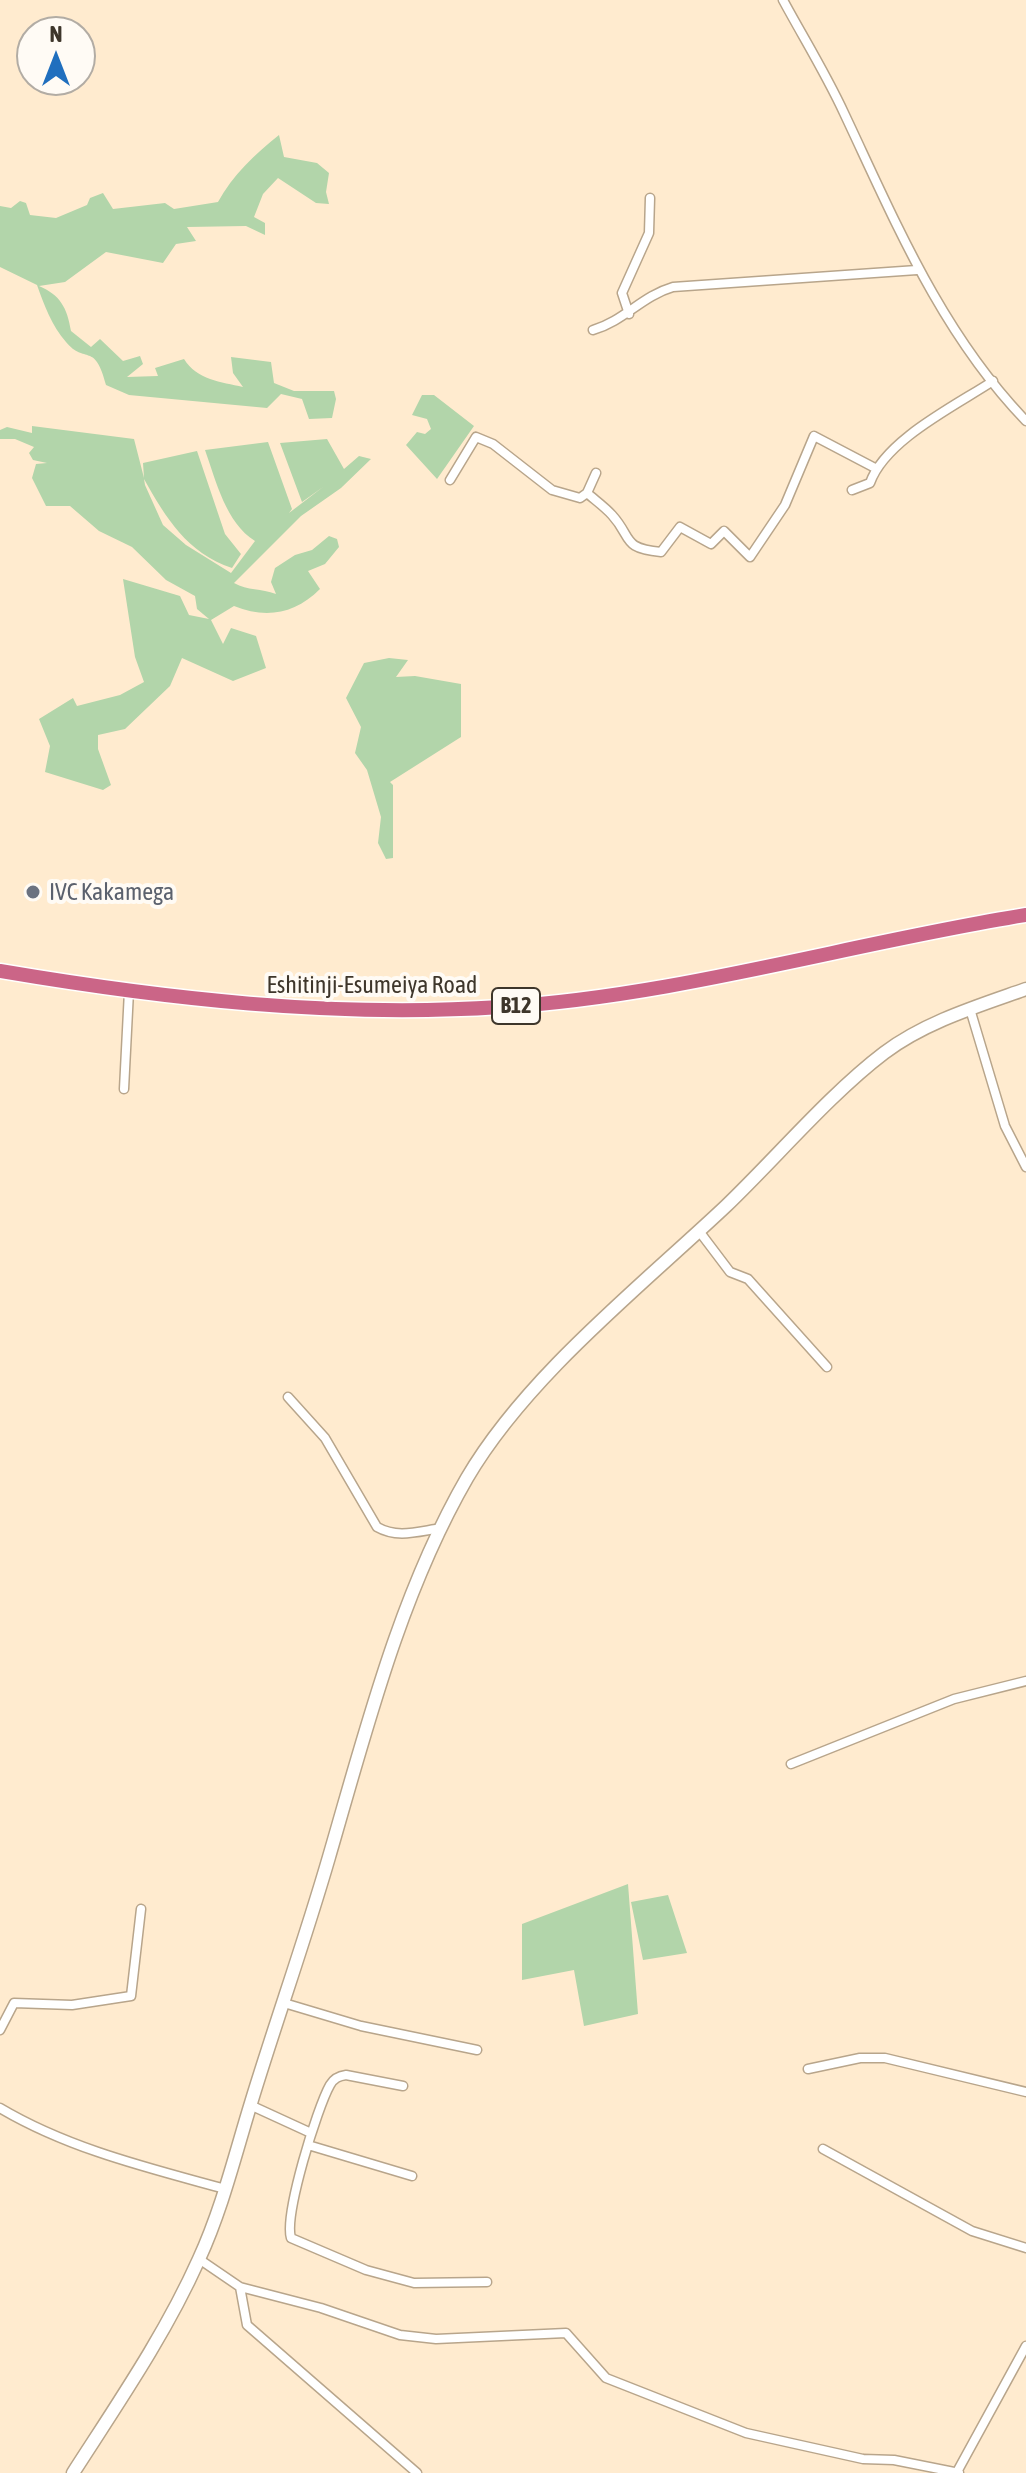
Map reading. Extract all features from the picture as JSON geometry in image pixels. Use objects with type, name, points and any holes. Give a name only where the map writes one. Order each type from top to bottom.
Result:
[{"type":"highway","name":"Eshitinji-Esumeiya Road","points":[[0,971],[248,1005],[500,1007],[626,992],[1026,915]]},
{"type":"street","points":[[783,0],[842,108],[917,270],[957,334],[1026,421]]},
{"type":"street","points":[[629,314],[622,293],[649,233],[650,198]]},
{"type":"street","points":[[593,330],[629,314],[653,293],[673,287],[917,270]]},
{"type":"street","points":[[852,490],[870,483],[875,468],[902,441],[993,381]]},
{"type":"street","points":[[587,493],[614,517],[625,538],[641,550],[661,552],[680,527],[711,544],[724,531],[750,557],[785,505],[814,436],[875,468]]},
{"type":"street","points":[[450,480],[476,437],[493,444],[552,490],[580,498],[587,493],[596,473]]},
{"type":"street","points":[[73,2473],[146,2360],[199,2259],[225,2189],[284,2003],[374,1702],[442,1528],[467,1479],[509,1416],[778,1158],[852,1080],[886,1051],[970,1009],[1026,989]]},
{"type":"street","points":[[124,1089],[129,991]]},
{"type":"street","points":[[970,1009],[1005,1126],[1026,1167]]},
{"type":"street","points":[[699,1231],[730,1272],[748,1279],[827,1367]]},
{"type":"street","points":[[288,1397],[325,1438],[377,1527],[389,1533],[403,1534],[442,1528]]},
{"type":"street","points":[[791,1764],[954,1699],[1026,1681]]},
{"type":"street","points":[[0,2030],[14,2003],[72,2005],[131,1996],[141,1909]]},
{"type":"street","points":[[284,2003],[361,2026],[477,2050]]},
{"type":"street","points":[[808,2069],[860,2058],[885,2058],[1026,2092]]},
{"type":"street","points":[[403,2086],[339,2076],[330,2085],[311,2133],[287,2227],[291,2238],[366,2270],[414,2283],[487,2282]]},
{"type":"street","points":[[250,2105],[311,2133]]},
{"type":"street","points":[[0,2108],[25,2123],[114,2159],[225,2189]]},
{"type":"street","points":[[308,2145],[412,2176]]},
{"type":"street","points":[[823,2149],[972,2231],[1026,2248]]},
{"type":"street","points":[[199,2259],[240,2287],[321,2308],[400,2335],[436,2339],[566,2333],[606,2378],[746,2433],[863,2459],[894,2460],[958,2473],[1026,2346]]},
{"type":"street","points":[[240,2287],[247,2325],[417,2473]]},
{"type":"green space","points":[[279,135],[284,157],[317,163],[329,173],[326,192],[329,204],[316,203],[278,178],[263,194],[254,217],[265,223],[265,235],[246,226],[187,227],[196,241],[176,244],[163,263],[106,252],[65,282],[39,286],[57,298],[65,309],[71,331],[91,347],[100,339],[123,361],[140,356],[143,364],[127,377],[158,376],[155,368],[184,359],[203,376],[243,387],[233,373],[231,357],[271,362],[274,383],[294,391],[334,391],[336,399],[332,418],[309,419],[302,399],[281,394],[267,408],[129,395],[106,385],[94,358],[73,349],[61,336],[37,285],[0,267],[0,206],[11,208],[20,201],[26,203],[30,215],[56,218],[87,205],[90,198],[103,193],[113,209],[165,203],[174,209],[218,202],[245,166]]},
{"type":"green space","points":[[422,395],[434,395],[474,426],[437,479],[406,445],[417,432],[425,434],[431,429],[427,419],[412,415]]},
{"type":"green space","points":[[32,426],[134,439],[144,478],[143,463],[197,451],[225,534],[241,554],[232,568],[190,544],[170,520],[144,479],[145,485],[163,525],[186,545],[231,573],[255,541],[236,524],[229,512],[205,450],[268,442],[292,509],[289,513],[323,487],[302,502],[280,443],[327,439],[344,469],[359,456],[371,459],[341,488],[301,516],[234,583],[276,594],[271,582],[275,568],[295,555],[312,550],[329,536],[337,539],[339,547],[325,564],[308,571],[320,589],[301,604],[280,612],[257,612],[234,606],[211,620],[223,644],[231,628],[256,636],[266,668],[233,681],[182,658],[170,686],[125,729],[98,735],[98,749],[111,785],[103,790],[45,772],[50,746],[39,719],[73,698],[77,706],[120,695],[144,682],[135,657],[123,579],[180,596],[189,615],[209,619],[197,609],[195,596],[166,580],[132,547],[99,531],[70,506],[46,506],[32,478],[36,464],[47,463],[33,460],[29,453],[34,447],[15,439],[0,439],[0,430],[7,427],[32,433]]},
{"type":"green space","points":[[389,658],[408,660],[396,677],[415,676],[461,684],[461,737],[390,782],[393,785],[393,858],[386,859],[378,843],[381,817],[367,770],[355,753],[361,727],[346,698],[364,663]]},
{"type":"green space","points":[[628,1884],[638,2014],[584,2026],[574,1970],[522,1980],[522,1924]]},
{"type":"green space","points":[[668,1895],[687,1953],[643,1960],[631,1902]]},
{"type":"place","name":"IVC Kakamega","points":[[33,892]]}]
